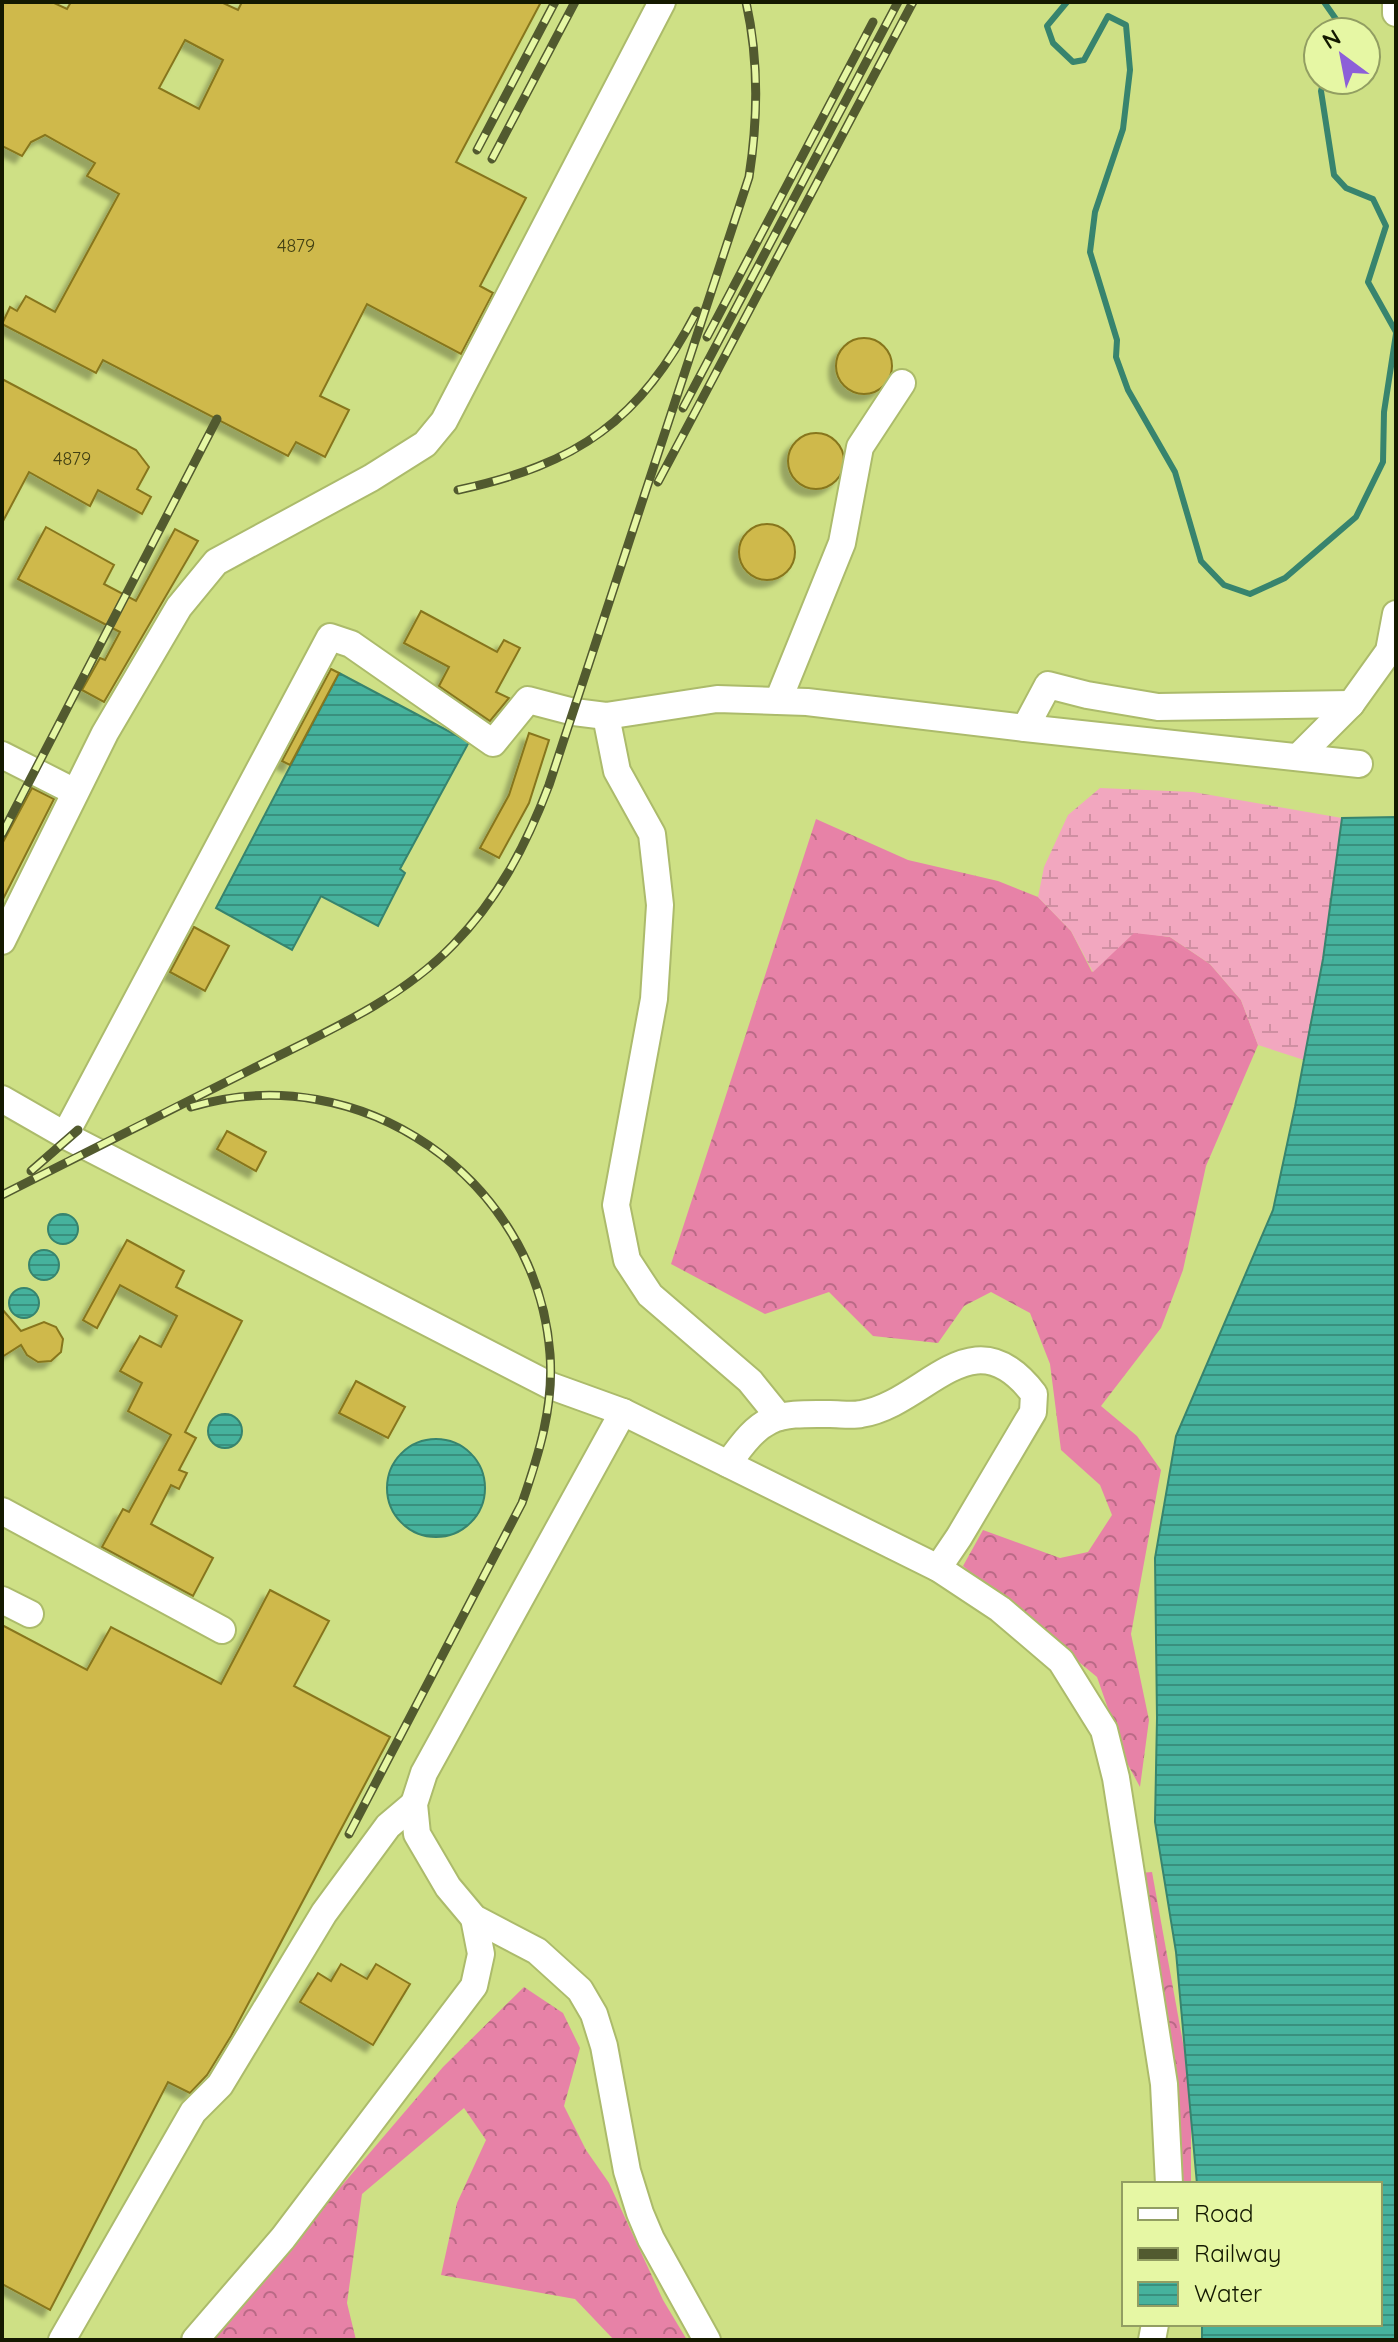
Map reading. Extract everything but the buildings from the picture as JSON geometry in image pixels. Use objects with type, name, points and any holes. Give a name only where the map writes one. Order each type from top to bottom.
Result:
[{"type":"lane","points":[[2,941],[105,733],[179,607],[216,562],[371,478],[425,444],[444,421],[662,2]]},
{"type":"lane","points":[[1396,2],[1396,13]]},
{"type":"lane","points":[[778,701],[842,543],[860,447],[902,383]]},
{"type":"lane","points":[[1298,757],[1351,704],[1389,651],[1396,614]]},
{"type":"lane","points":[[65,1135],[330,637],[351,644],[493,743],[528,700],[574,712],[606,716],[717,699],[807,702],[1359,764]]},
{"type":"lane","points":[[1025,728],[1048,685],[1158,707],[1351,704]]},
{"type":"lane","points":[[606,716],[617,771],[652,834],[660,905],[654,999],[616,1205],[627,1260],[650,1295],[750,1381],[779,1417]]},
{"type":"lane","points":[[2,755],[75,792]]},
{"type":"lane","points":[[2,1099],[65,1135],[551,1386],[623,1412],[938,1568],[1000,1609],[1061,1661],[1104,1730],[1116,1778],[1164,2084],[1169,2182]]},
{"type":"lane","points":[[728,1464],[748,1437],[766,1420],[795,1413],[862,1414],[890,1404],[958,1365],[980,1360],[1008,1366],[1022,1377],[1034,1394],[1033,1412],[938,1568]]},
{"type":"lane","points":[[623,1412],[424,1773],[414,1804],[417,1834],[448,1887],[474,1918],[537,1951],[580,1990],[594,2014],[604,2046],[627,2171],[640,2213],[651,2239],[707,2340]]},
{"type":"lane","points":[[2,1511],[222,1630]]},
{"type":"lane","points":[[2,1600],[30,1614]]},
{"type":"lane","points":[[62,2340],[193,2112],[220,2085],[324,1913],[388,1826],[414,1804]]},
{"type":"lane","points":[[195,2340],[283,2238],[474,1986],[481,1954],[474,1918]]},
{"type":"shaded area","points":[[2,2],[1396,2],[1396,817],[1342,819],[1295,1107],[1273,1210],[1176,1436],[1157,1718],[1155,1822],[1176,1952],[1197,2182],[1122,2182],[1122,2326],[1202,2326],[1202,2340],[2,2340]]},
{"type":"green space","points":[[1100,788],[1193,792],[1342,818],[1323,959],[1304,1060],[1258,1045],[1241,1000],[1210,964],[1170,937],[1134,933],[1093,972],[1071,931],[1038,897],[1044,867],[1068,815]]},
{"type":"green space","points":[[816,819],[908,860],[998,881],[1038,897],[1071,931],[1092,972],[1134,932],[1170,937],[1210,964],[1241,1000],[1258,1045],[1206,1166],[1183,1270],[1161,1328],[1101,1406],[1137,1436],[1161,1470],[1131,1634],[1149,1720],[1140,1787],[1127,1763],[1097,1677],[963,1566],[983,1530],[1060,1558],[1088,1552],[1112,1515],[1100,1485],[1061,1450],[1050,1364],[1030,1313],[991,1292],[964,1306],[938,1343],[873,1336],[829,1292],[765,1314],[671,1264]]},
{"type":"green space","points":[[1152,1872],[1191,2087],[1191,2182],[1172,2182],[1140,1873]]},
{"type":"green space","points":[[524,1987],[563,2013],[580,2048],[564,2106],[586,2150],[609,2183],[663,2300],[687,2340],[614,2340],[575,2299],[441,2275],[457,2203],[486,2140],[464,2108],[362,2194],[347,2303],[356,2340],[210,2340],[443,2067]]},
{"type":"water","points":[[339,673],[469,742],[400,869],[405,873],[378,926],[321,896],[292,950],[216,908]]},
{"type":"water","points":[[1396,817],[1396,2340],[1202,2340],[1202,2326],[1382,2326],[1382,2182],[1197,2182],[1176,1952],[1155,1822],[1155,1558],[1176,1436],[1273,1210],[1323,959],[1342,818]]},
{"type":"water","points":[[63,1214],[74,1218],[78,1229],[74,1240],[63,1244],[52,1240],[48,1229],[52,1218]]},
{"type":"water","points":[[44,1250],[55,1254],[59,1265],[55,1276],[44,1280],[33,1276],[29,1265],[33,1254]]},
{"type":"water","points":[[24,1288],[35,1292],[39,1303],[35,1314],[24,1318],[13,1314],[9,1303],[13,1292]]},
{"type":"water","points":[[225,1414],[237,1419],[242,1431],[237,1443],[225,1448],[213,1443],[208,1431],[213,1419]]},
{"type":"water","points":[[426,1439],[446,1439],[471,1453],[482,1469],[485,1488],[482,1507],[471,1523],[446,1537],[426,1537],[409,1529],[395,1515],[387,1498],[387,1478],[395,1461],[409,1447]]},
{"type":"waterway","points":[[1067,2],[1047,26],[1053,43],[1073,62],[1084,60],[1108,16],[1126,25],[1130,70],[1123,129],[1095,212],[1090,252],[1117,340],[1116,357],[1128,390],[1175,472],[1201,561],[1224,585],[1250,594],[1285,578],[1356,517],[1383,462],[1384,412],[1396,334]]},
{"type":"waterway","points":[[1324,2],[1334,16]]},
{"type":"waterway","points":[[1322,96],[1334,175],[1346,188],[1373,199],[1386,226],[1368,282],[1396,332]]},
{"type":"railway","points":[[477,150],[555,2]]},
{"type":"railway","points":[[492,159],[575,2]]},
{"type":"railway","points":[[2,1195],[383,1000],[408,984],[453,945],[484,909],[509,871],[549,785],[749,177],[756,90],[746,2]]},
{"type":"railway","points":[[683,408],[898,2]]},
{"type":"railway","points":[[658,482],[913,2]]},
{"type":"railway","points":[[707,337],[873,22]]},
{"type":"railway","points":[[458,490],[538,467],[601,432],[628,409],[652,382],[697,311]]},
{"type":"railway","points":[[2,834],[217,419]]},
{"type":"railway","points":[[191,1107],[254,1096],[317,1099],[375,1117],[429,1146],[475,1185],[512,1234],[538,1291],[550,1354],[550,1392],[539,1448],[522,1503],[349,1834]]},
{"type":"railway","points":[[31,1171],[78,1130]]}]
